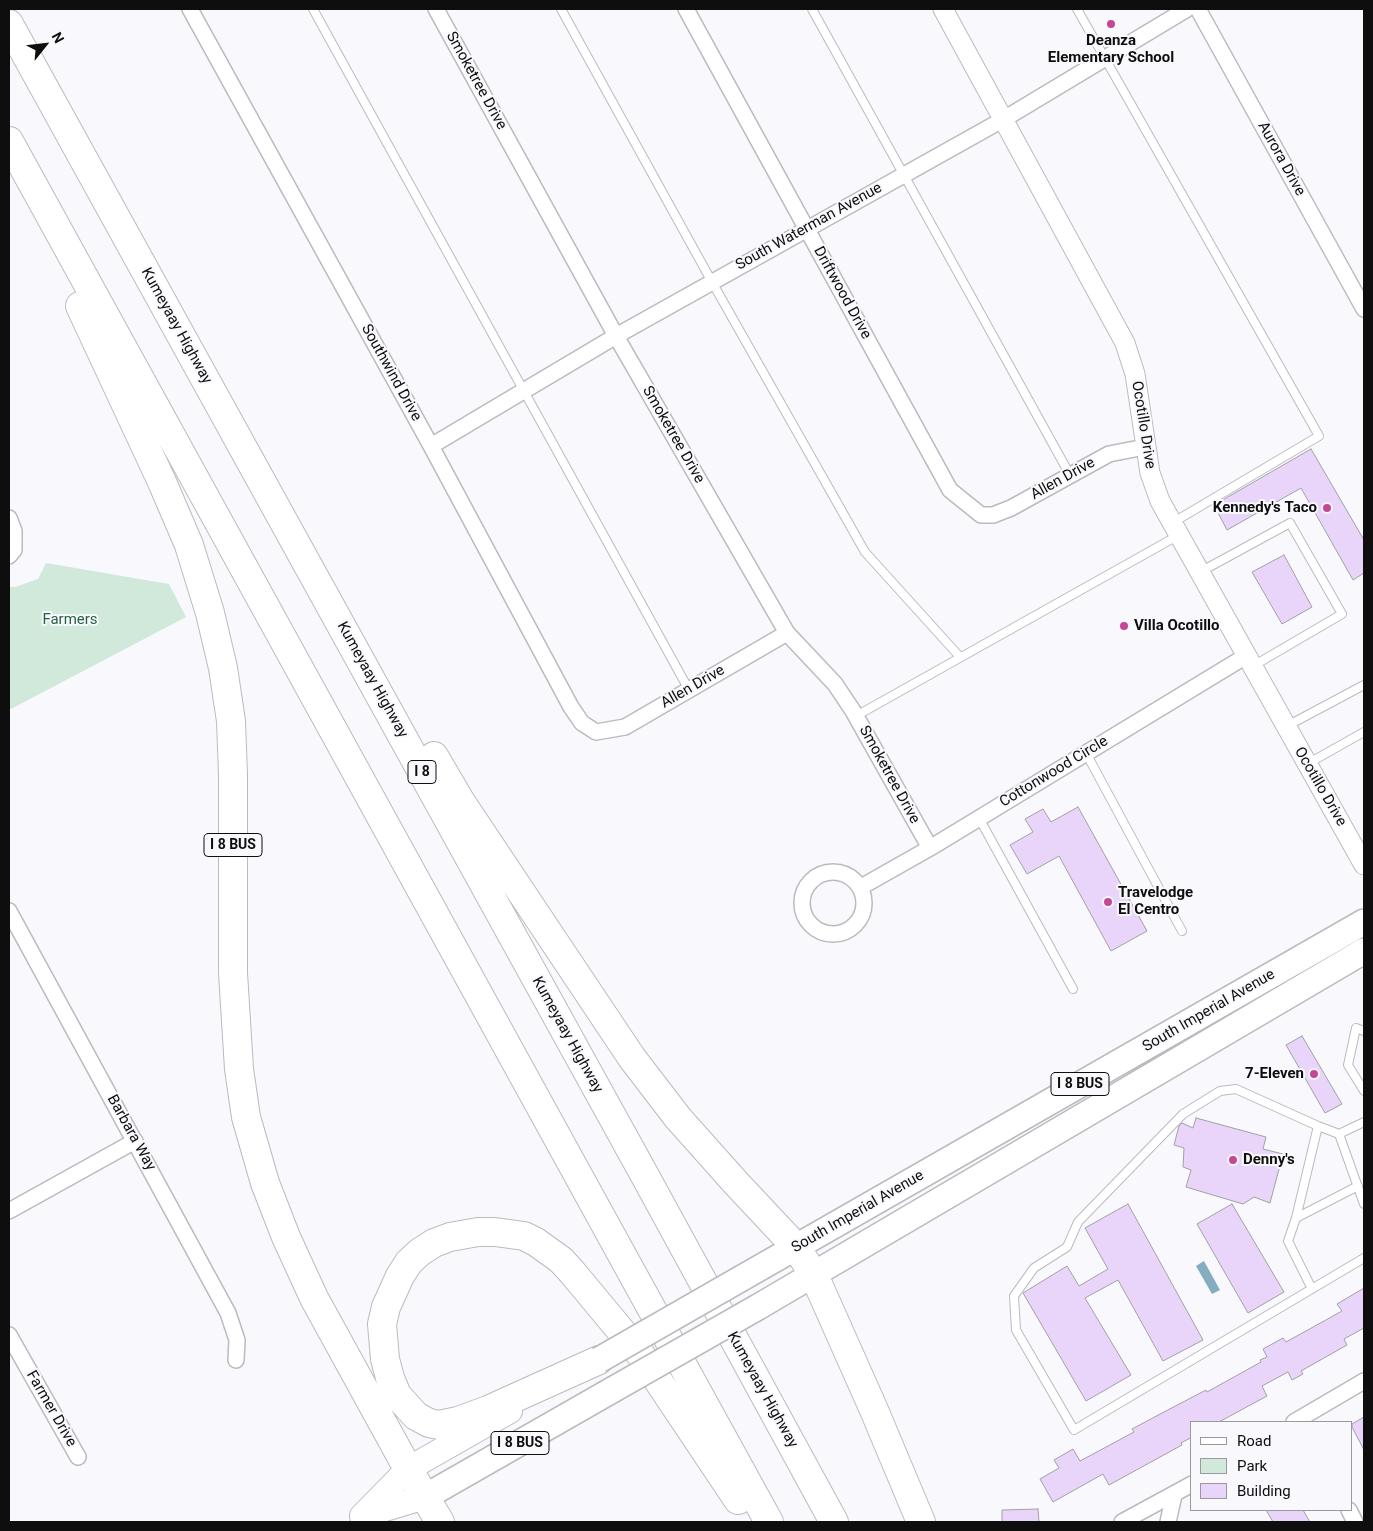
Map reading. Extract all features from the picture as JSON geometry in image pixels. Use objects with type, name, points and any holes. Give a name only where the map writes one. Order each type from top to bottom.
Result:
[{"type":"highway","name":"Kumeyaay Highway","points":[[9,24],[834,1522]]},
{"type":"highway","points":[[9,141],[769,1522]]},
{"type":"highway","name":"I 8 BUS","points":[[35,189],[45,240],[76,297],[162,482],[189,545],[210,613],[231,720],[233,775],[233,973],[239,1069],[246,1117],[265,1183],[286,1237],[314,1298],[425,1497]]},
{"type":"highway","points":[[277,508],[316,556],[462,802],[612,1030],[678,1118],[736,1184],[796,1247],[814,1275],[921,1522]]},
{"type":"highway","name":"South Imperial Avenue","points":[[599,1360],[1364,922]]},
{"type":"highway","name":"South Imperial Avenue","points":[[425,1497],[814,1275],[1364,951]]},
{"type":"highway","points":[[599,1360],[488,1410],[458,1421],[438,1425],[429,1423],[416,1416],[397,1395],[384,1359],[382,1324],[386,1307],[400,1276],[409,1262],[434,1243],[450,1237],[478,1232],[524,1236],[536,1242],[561,1260],[641,1355],[752,1522]]},
{"type":"highway","points":[[425,1497],[440,1522]]},
{"type":"main road","name":"South Imperial Avenue","points":[[357,1519],[408,1469],[599,1360]]},
{"type":"main road","name":"South Imperial Avenue","points":[[357,1519],[425,1497]]},
{"type":"street","name":"Southwind Drive","points":[[190,9],[431,446],[571,707],[582,723],[596,732]]},
{"type":"street","name":"Smoketree Drive","points":[[436,9],[616,336],[787,633],[835,684],[856,716],[930,848]]},
{"type":"street","name":"Driftwood Drive","points":[[686,9],[950,490],[981,515]]},
{"type":"street","name":"Ocotillo Drive","points":[[943,9],[1125,343],[1135,374],[1150,473],[1160,501],[1364,865]]},
{"type":"street","name":"South Waterman Avenue","points":[[431,446],[616,336],[1004,119],[1187,9]]},
{"type":"street","name":"Aurora Drive","points":[[1198,9],[1364,309]]},
{"type":"street","name":"Allen Drive","points":[[981,515],[993,515],[1011,508],[1109,454],[1145,447]]},
{"type":"street","points":[[9,518],[14,532],[14,550],[9,556]]},
{"type":"street","name":"Allen Drive","points":[[596,732],[625,727],[787,633]]},
{"type":"street","name":"Cottonwood Circle","points":[[861,887],[930,848],[1086,753],[1250,661]]},
{"type":"street","points":[[829,871],[840,872],[850,876],[861,887],[865,907],[861,918],[851,929],[841,934],[830,934],[812,926],[805,917],[802,896],[807,886],[818,876],[829,871]]},
{"type":"street","name":"Barbara Way","points":[[9,911],[228,1312],[237,1340],[236,1360]]},
{"type":"street","points":[[9,1211],[135,1140]]},
{"type":"street","name":"Farmer Drive","points":[[9,1335],[78,1457]]},
{"type":"street","points":[[1303,1420],[1364,1381]]},
{"type":"street","points":[[1122,1522],[1190,1485]]},
{"type":"street","points":[[1168,1522],[1174,1495]]},
{"type":"lane","points":[[313,9],[689,690]]},
{"type":"lane","points":[[560,9],[865,552],[960,657]]},
{"type":"lane","points":[[812,9],[1070,475]]},
{"type":"lane","points":[[856,716],[960,657],[1175,529],[1319,436],[1078,9]]},
{"type":"lane","points":[[1200,572],[1290,523],[1342,614],[1250,661]]},
{"type":"lane","points":[[1286,727],[1364,685]]},
{"type":"lane","points":[[1307,764],[1364,732]]},
{"type":"lane","points":[[1086,753],[1182,931]]},
{"type":"lane","points":[[979,818],[1073,989]]},
{"type":"lane","points":[[1364,1031],[1356,1028],[1348,1065],[1364,1091]]},
{"type":"lane","points":[[1364,1122],[1339,1134],[1236,1089],[1220,1092],[1183,1114],[1078,1222],[1067,1247],[1034,1268],[1014,1296],[1016,1330],[1074,1430],[1364,1258]]},
{"type":"lane","points":[[1312,1289],[1288,1241],[1296,1218],[1318,1126]]},
{"type":"lane","points":[[1339,1134],[1364,1204]]},
{"type":"lane","points":[[1296,1218],[1358,1186]]},
{"type":"green space","name":"Farmers","points":[[46,563],[169,584],[186,617],[9,710],[9,587],[15,587],[38,579]]},
{"type":"water","points":[[1204,1261],[1220,1290],[1212,1294],[1196,1266]]},
{"type":"building","points":[[1311,449],[1364,540],[1364,573],[1353,580],[1301,488],[1227,530],[1214,505]]},
{"type":"building","points":[[1284,555],[1312,607],[1282,624],[1252,572]]},
{"type":"building","name":"Travelodge El Centro","points":[[1078,807],[1147,931],[1111,951],[1059,856],[1027,874],[1010,845],[1033,832],[1025,819],[1043,809],[1051,822]]},
{"type":"building","name":"7-Eleven","points":[[1302,1036],[1342,1104],[1325,1113],[1286,1045]]},
{"type":"building","name":"Denny's","points":[[1196,1118],[1266,1137],[1263,1149],[1283,1154],[1270,1203],[1254,1197],[1243,1204],[1186,1187],[1191,1170],[1183,1167],[1184,1148],[1174,1145],[1179,1126],[1182,1123],[1193,1128]]},
{"type":"building","points":[[1128,1204],[1203,1340],[1163,1361],[1118,1280],[1085,1298],[1131,1375],[1086,1401],[1023,1293],[1067,1266],[1079,1286],[1108,1269],[1085,1228]]},
{"type":"building","points":[[1232,1204],[1284,1292],[1248,1313],[1197,1224]]},
{"type":"building","points":[[1364,1288],[1364,1328],[1344,1339],[1347,1345],[1301,1371],[1303,1374],[1292,1380],[1288,1372],[1262,1386],[1267,1396],[1221,1421],[1190,1421],[1190,1438],[1181,1443],[1182,1445],[1109,1485],[1103,1474],[1053,1502],[1040,1479],[1059,1468],[1054,1460],[1073,1449],[1080,1461],[1134,1432],[1132,1429],[1206,1390],[1207,1392],[1261,1362],[1260,1360],[1267,1357],[1263,1349],[1283,1338],[1286,1342],[1342,1311],[1337,1304]]},
{"type":"building","points":[[1364,1417],[1364,1450],[1353,1429],[1353,1423]]},
{"type":"building","points":[[1038,1509],[1039,1522],[1002,1522],[1002,1510]]},
{"type":"building","points":[[1267,1511],[1304,1511],[1310,1522],[1273,1522]]},
{"type":"place","name":"Deanza Elementary School","points":[[1111,24]]},
{"type":"place","name":"Kennedy's Taco","points":[[1327,508]]},
{"type":"place","name":"Villa Ocotillo","points":[[1124,626]]},
{"type":"place","name":"Travelodge El Centro","points":[[1108,902]]},
{"type":"place","name":"7-Eleven","points":[[1314,1074]]},
{"type":"place","name":"Denny's","points":[[1233,1160]]}]
